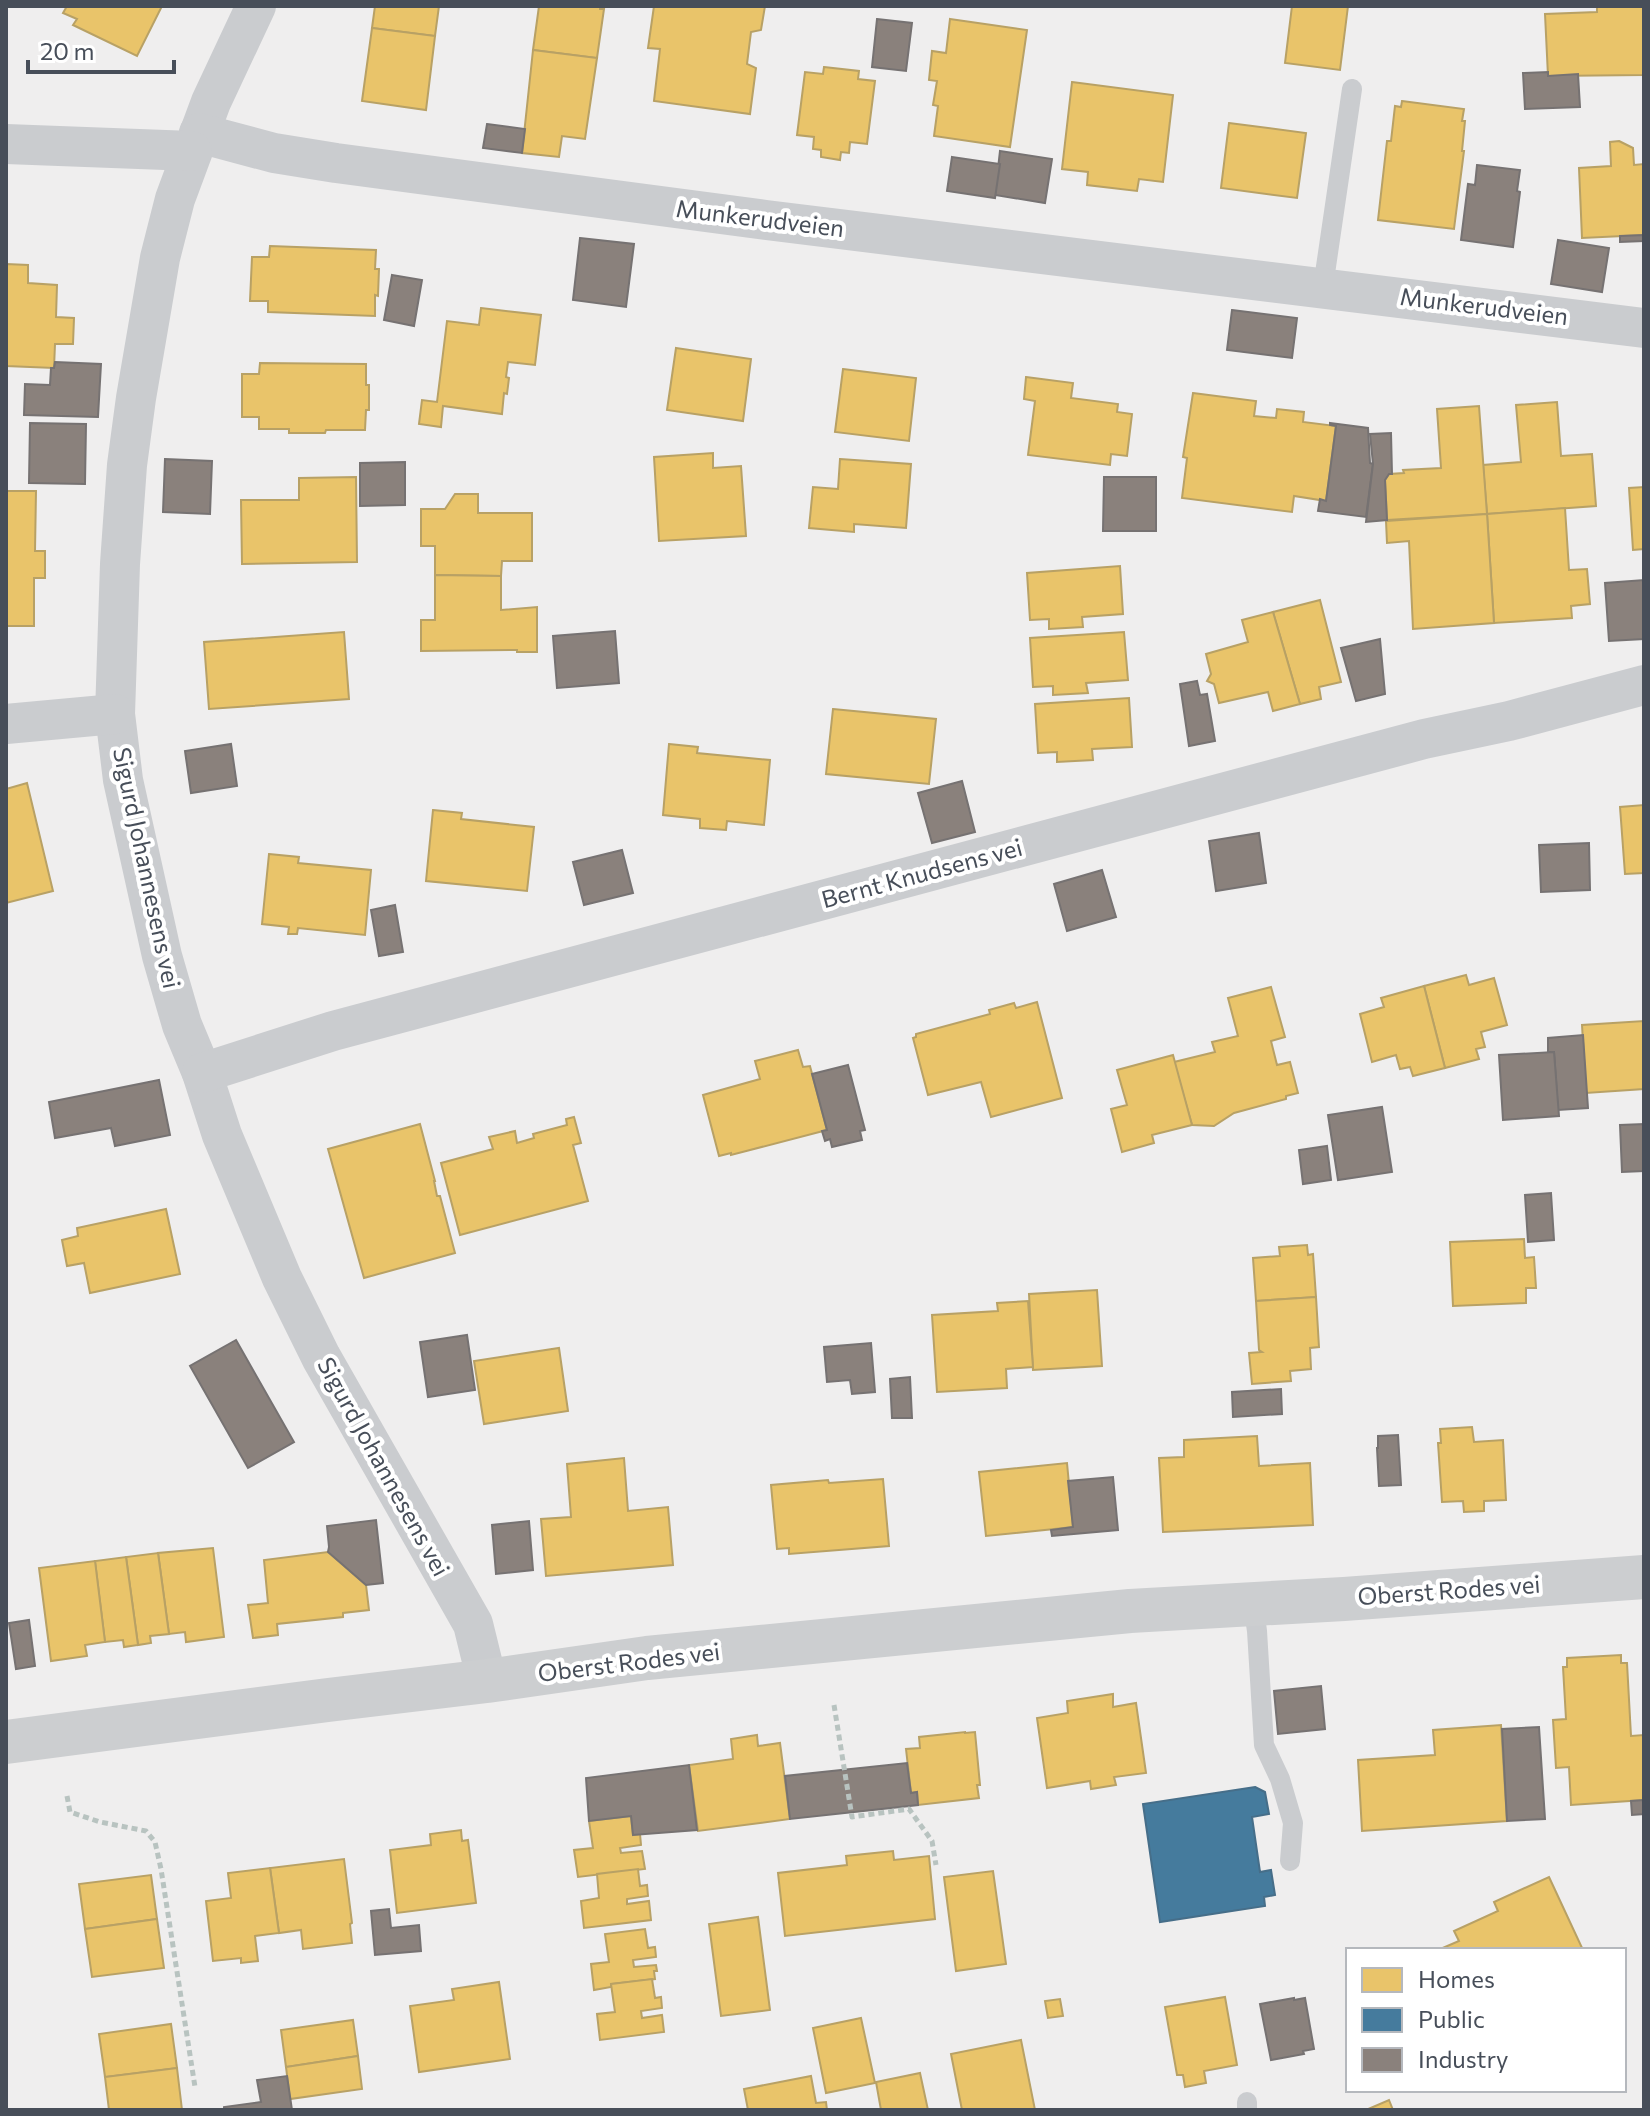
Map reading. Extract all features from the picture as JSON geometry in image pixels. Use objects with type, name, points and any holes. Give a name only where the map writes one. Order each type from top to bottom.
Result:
[{"type":"street","name":"Sigurd Johannesens vei","points":[[256,6],[211,102],[175,199],[160,258],[136,398],[125,494],[115,714],[123,780],[162,956],[182,1025],[222,1135],[282,1278],[321,1357],[473,1624],[487,1681]]},
{"type":"street","name":"Munkerudveien","points":[[6,144],[196,142],[872,233],[1644,328]]},
{"type":"street","name":"Bernt Knudsens vei","points":[[202,1073],[333,1031],[448,1000],[1424,739],[1509,721],[1644,685]]},
{"type":"street","points":[[6,724],[115,714]]},
{"type":"street","name":"Oberst Rodes vei","points":[[6,1742],[647,1658],[1130,1611],[1644,1577]]},
{"type":"lane","points":[[1323,287],[1352,89]]},
{"type":"lane","points":[[1253,1603],[1264,1745],[1280,1779],[1293,1823],[1290,1861]]},
{"type":"path","points":[[834,1705],[852,1817],[909,1809],[932,1841],[936,1865]]},
{"type":"path","points":[[67,1796],[70,1812],[100,1822],[146,1831],[155,1842],[195,2087]]},
{"type":"building: Homes","points":[[67,6],[162,6],[137,56],[73,25],[77,19],[63,13]]},
{"type":"building: Homes","points":[[375,6],[439,6],[435,36],[372,28]]},
{"type":"building: Homes","points":[[539,6],[600,6],[604,9],[597,58],[533,50]]},
{"type":"building: Homes","points":[[654,6],[765,6],[761,30],[751,32],[747,64],[756,68],[750,114],[654,101],[660,49],[648,48]]},
{"type":"building: Homes","points":[[1292,6],[1348,6],[1340,70],[1285,63]]},
{"type":"building: Homes","points":[[1597,6],[1644,6],[1644,75],[1548,76],[1545,14],[1597,12]]},
{"type":"building: Homes","points":[[950,19],[1027,30],[1010,147],[934,136],[938,106],[933,105],[937,81],[929,80],[932,51],[946,53]]},
{"type":"building: Homes","points":[[372,28],[435,36],[426,110],[362,101]]},
{"type":"building: Homes","points":[[533,50],[597,58],[585,139],[562,136],[559,157],[522,153]]},
{"type":"building: Homes","points":[[824,67],[859,71],[858,79],[875,81],[867,144],[850,142],[849,153],[841,152],[840,160],[821,157],[821,150],[813,149],[814,137],[797,135],[805,72],[823,74]]},
{"type":"building: Homes","points":[[1072,82],[1173,95],[1163,182],[1139,179],[1137,191],[1087,185],[1088,172],[1062,169]]},
{"type":"building: Homes","points":[[1402,101],[1464,109],[1464,151],[1454,229],[1378,220],[1387,141],[1391,141],[1395,106],[1401,107]]},
{"type":"building: Homes","points":[[1229,123],[1306,133],[1297,198],[1221,188]]},
{"type":"building: Homes","points":[[1619,141],[1633,148],[1634,165],[1644,164],[1644,235],[1582,238],[1579,168],[1611,166],[1610,142]]},
{"type":"building: Homes","points":[[270,246],[376,250],[375,269],[379,269],[375,316],[268,312],[268,301],[250,301],[252,257],[269,257]]},
{"type":"building: Homes","points":[[6,264],[28,265],[28,283],[57,285],[56,317],[74,318],[73,344],[55,344],[54,368],[6,366]]},
{"type":"building: Homes","points":[[481,308],[541,315],[535,365],[508,362],[506,377],[509,378],[502,414],[443,406],[441,427],[419,424],[422,400],[437,402],[447,321],[479,325]]},
{"type":"building: Homes","points":[[676,348],[751,359],[743,421],[667,410]]},
{"type":"building: Homes","points":[[260,363],[366,364],[369,410],[366,410],[365,430],[289,433],[289,429],[259,429],[259,417],[242,417],[242,374],[259,374]]},
{"type":"building: Homes","points":[[843,369],[916,378],[909,441],[835,432]]},
{"type":"building: Homes","points":[[1026,377],[1073,383],[1071,398],[1118,404],[1117,412],[1132,414],[1127,456],[1111,454],[1110,465],[1028,455],[1035,401],[1024,399]]},
{"type":"building: Homes","points":[[1193,393],[1256,401],[1254,416],[1276,418],[1277,409],[1304,412],[1303,422],[1336,426],[1326,501],[1294,496],[1292,512],[1182,498],[1187,458],[1183,457]]},
{"type":"building: Homes","points":[[1557,402],[1561,456],[1592,454],[1596,506],[1487,514],[1483,465],[1521,462],[1516,405]]},
{"type":"building: Homes","points":[[1479,406],[1487,514],[1387,520],[1385,480],[1389,474],[1441,468],[1437,409]]},
{"type":"building: Homes","points":[[713,453],[713,468],[741,466],[746,536],[659,541],[654,457]]},
{"type":"building: Homes","points":[[840,459],[911,464],[906,528],[854,524],[854,532],[809,528],[813,487],[838,489]]},
{"type":"building: Homes","points":[[356,477],[357,562],[242,564],[241,500],[299,500],[299,478]]},
{"type":"building: Homes","points":[[1644,487],[1644,549],[1633,550],[1629,488]]},
{"type":"building: Homes","points":[[6,491],[36,491],[35,551],[45,551],[45,578],[34,578],[34,626],[6,626]]},
{"type":"building: Homes","points":[[455,494],[478,494],[478,513],[532,513],[532,561],[502,561],[501,576],[435,575],[435,546],[421,546],[421,509],[445,509]]},
{"type":"building: Homes","points":[[1565,508],[1569,570],[1587,569],[1590,604],[1571,606],[1572,618],[1494,623],[1487,514]]},
{"type":"building: Homes","points":[[1487,514],[1494,623],[1413,629],[1409,541],[1387,543],[1386,521]]},
{"type":"building: Homes","points":[[1120,566],[1123,614],[1082,617],[1083,627],[1049,629],[1049,619],[1030,620],[1027,573]]},
{"type":"building: Homes","points":[[435,575],[501,576],[501,610],[537,607],[537,652],[421,651],[421,620],[435,620]]},
{"type":"building: Homes","points":[[1320,600],[1341,682],[1319,687],[1321,699],[1300,704],[1273,612]]},
{"type":"building: Homes","points":[[1273,612],[1300,704],[1273,711],[1268,692],[1219,703],[1214,684],[1207,681],[1211,674],[1206,654],[1248,642],[1242,620]]},
{"type":"building: Homes","points":[[344,632],[349,699],[209,709],[204,642]]},
{"type":"building: Homes","points":[[1124,632],[1128,680],[1086,683],[1088,693],[1053,695],[1053,686],[1033,687],[1030,638]]},
{"type":"building: Homes","points":[[1129,698],[1132,747],[1092,749],[1093,760],[1057,762],[1057,752],[1038,753],[1035,704]]},
{"type":"building: Homes","points":[[833,709],[936,719],[929,784],[826,774]]},
{"type":"building: Homes","points":[[669,744],[698,747],[697,753],[770,760],[764,825],[727,821],[726,830],[700,828],[700,819],[663,815]]},
{"type":"building: Homes","points":[[27,783],[53,891],[6,903],[6,789]]},
{"type":"building: Homes","points":[[1644,805],[1644,873],[1625,874],[1620,807]]},
{"type":"building: Homes","points":[[433,810],[462,813],[461,819],[534,827],[527,891],[426,881]]},
{"type":"building: Homes","points":[[269,854],[299,857],[298,863],[371,870],[365,935],[298,928],[297,934],[288,934],[289,927],[262,924]]},
{"type":"building: Homes","points":[[1466,975],[1469,985],[1494,978],[1507,1025],[1481,1032],[1485,1047],[1476,1049],[1479,1059],[1445,1068],[1424,986]]},
{"type":"building: Homes","points":[[1424,986],[1445,1068],[1413,1076],[1410,1067],[1400,1069],[1396,1055],[1372,1062],[1360,1014],[1384,1007],[1381,998]]},
{"type":"building: Homes","points":[[1271,987],[1285,1037],[1271,1041],[1277,1065],[1290,1062],[1298,1093],[1234,1113],[1214,1126],[1192,1125],[1174,1062],[1215,1052],[1212,1042],[1238,1036],[1228,998]]},
{"type":"building: Homes","points":[[1037,1002],[1062,1098],[991,1117],[981,1082],[928,1095],[913,1038],[916,1034],[990,1014],[989,1010],[1014,1003],[1016,1008]]},
{"type":"building: Homes","points":[[1644,1021],[1644,1089],[1586,1093],[1582,1025]]},
{"type":"building: Homes","points":[[798,1050],[803,1067],[810,1066],[827,1130],[719,1156],[703,1095],[760,1079],[755,1061]]},
{"type":"building: Homes","points":[[1173,1055],[1192,1125],[1152,1135],[1154,1143],[1122,1152],[1111,1109],[1127,1105],[1117,1070]]},
{"type":"building: Homes","points":[[574,1117],[581,1143],[573,1145],[588,1201],[460,1235],[441,1163],[493,1149],[489,1137],[515,1131],[517,1143],[534,1138],[533,1134],[567,1125],[566,1119]]},
{"type":"building: Homes","points":[[420,1124],[437,1196],[440,1196],[455,1253],[364,1278],[328,1149]]},
{"type":"building: Homes","points":[[166,1209],[180,1274],[90,1293],[84,1263],[67,1266],[62,1240],[78,1236],[77,1228]]},
{"type":"building: Homes","points":[[1524,1239],[1525,1258],[1534,1257],[1536,1288],[1526,1288],[1526,1303],[1453,1306],[1450,1242]]},
{"type":"building: Homes","points":[[1307,1245],[1308,1255],[1313,1254],[1316,1297],[1256,1301],[1253,1258],[1280,1256],[1279,1247]]},
{"type":"building: Homes","points":[[1097,1290],[1102,1366],[1033,1370],[1029,1294]]},
{"type":"building: Homes","points":[[1316,1297],[1319,1347],[1310,1348],[1311,1369],[1290,1371],[1291,1381],[1252,1384],[1249,1353],[1262,1352],[1259,1350],[1256,1301]]},
{"type":"building: Homes","points":[[1028,1301],[1033,1367],[1006,1369],[1007,1388],[937,1392],[932,1315],[998,1311],[997,1303]]},
{"type":"building: Homes","points":[[559,1348],[568,1411],[484,1424],[474,1361]]},
{"type":"building: Homes","points":[[1472,1427],[1474,1442],[1503,1440],[1506,1500],[1484,1501],[1484,1511],[1464,1512],[1463,1501],[1442,1502],[1438,1443],[1441,1443],[1440,1429]]},
{"type":"building: Homes","points":[[1257,1436],[1259,1466],[1310,1463],[1313,1525],[1163,1532],[1159,1458],[1184,1457],[1184,1440]]},
{"type":"building: Homes","points":[[624,1458],[628,1511],[668,1507],[673,1565],[546,1576],[541,1519],[571,1517],[567,1464]]},
{"type":"building: Homes","points":[[1067,1463],[1073,1527],[986,1536],[979,1472]]},
{"type":"building: Homes","points":[[883,1479],[889,1546],[789,1554],[789,1548],[777,1549],[771,1485]]},
{"type":"building: Homes","points":[[213,1548],[224,1637],[186,1642],[185,1632],[169,1634],[158,1553]]},
{"type":"building: Homes","points":[[328,1552],[366,1585],[369,1610],[343,1613],[343,1617],[277,1624],[278,1635],[253,1638],[248,1605],[268,1603],[264,1560]]},
{"type":"building: Homes","points":[[158,1553],[169,1634],[150,1636],[151,1643],[138,1645],[126,1557]]},
{"type":"building: Homes","points":[[126,1557],[138,1645],[124,1647],[123,1640],[105,1642],[95,1561]]},
{"type":"building: Homes","points":[[95,1561],[105,1642],[85,1645],[87,1656],[51,1661],[39,1568]]},
{"type":"building: Homes","points":[[1621,1655],[1621,1663],[1627,1663],[1631,1736],[1644,1735],[1644,1800],[1571,1805],[1569,1767],[1556,1768],[1553,1720],[1566,1719],[1563,1667],[1567,1667],[1567,1658]]},
{"type":"building: Homes","points":[[1113,1694],[1113,1707],[1136,1703],[1146,1773],[1114,1777],[1116,1785],[1091,1789],[1090,1781],[1047,1788],[1037,1718],[1068,1713],[1067,1701]]},
{"type":"building: Homes","points":[[1501,1725],[1507,1821],[1362,1831],[1358,1760],[1435,1755],[1433,1730]]},
{"type":"building: Homes","points":[[975,1732],[979,1798],[918,1805],[917,1792],[911,1793],[906,1749],[920,1748],[919,1737]]},
{"type":"building: Homes","points":[[757,1735],[758,1746],[780,1743],[790,1819],[698,1831],[689,1765],[733,1759],[731,1739]]},
{"type":"building: Homes","points":[[631,1816],[633,1835],[640,1834],[641,1845],[620,1848],[621,1853],[642,1851],[645,1869],[578,1877],[574,1850],[593,1848],[589,1821]]},
{"type":"building: Homes","points":[[461,1830],[462,1841],[468,1840],[476,1903],[397,1913],[390,1850],[431,1845],[430,1834]]},
{"type":"building: Homes","points":[[893,1851],[894,1860],[929,1856],[935,1919],[785,1936],[778,1873],[847,1865],[846,1856]]},
{"type":"building: Homes","points":[[344,1859],[352,1943],[303,1949],[301,1930],[279,1933],[270,1868]]},
{"type":"building: Homes","points":[[270,1868],[279,1933],[255,1936],[258,1961],[241,1963],[241,1958],[213,1961],[206,1901],[231,1898],[228,1873]]},
{"type":"building: Homes","points":[[638,1869],[640,1886],[647,1885],[648,1896],[627,1899],[627,1904],[649,1901],[651,1920],[584,1928],[581,1901],[599,1898],[597,1874]]},
{"type":"building: Homes","points":[[993,1871],[1006,1964],[956,1971],[944,1877]]},
{"type":"building: Homes","points":[[151,1875],[157,1919],[85,1929],[79,1884]]},
{"type":"building: Homes","points":[[1549,1877],[1582,1948],[1443,1948],[1459,1941],[1454,1931],[1498,1911],[1494,1902]]},
{"type":"building: Homes","points":[[758,1917],[770,2010],[721,2016],[709,1924]]},
{"type":"building: Homes","points":[[157,1919],[164,1968],[92,1977],[85,1929]]},
{"type":"building: Homes","points":[[645,1929],[648,1948],[655,1947],[656,1957],[633,1960],[634,1967],[656,1965],[655,1979],[611,1984],[611,1987],[594,1990],[591,1964],[609,1962],[605,1934]]},
{"type":"building: Homes","points":[[652,1979],[655,1998],[661,1997],[662,2008],[641,2011],[642,2018],[662,2015],[664,2032],[600,2040],[597,2014],[615,2012],[611,1984]]},
{"type":"building: Homes","points":[[499,1982],[510,2059],[419,2072],[410,2006],[454,2000],[452,1989]]},
{"type":"building: Homes","points":[[1225,1997],[1237,2065],[1204,2071],[1206,2083],[1185,2087],[1183,2075],[1177,2075],[1165,2007]]},
{"type":"building: Homes","points":[[1060,1999],[1063,2016],[1048,2018],[1045,2001]]},
{"type":"building: Homes","points":[[861,2018],[875,2083],[826,2093],[813,2028]]},
{"type":"building: Homes","points":[[353,2020],[358,2056],[286,2067],[281,2030]]},
{"type":"building: Homes","points":[[171,2024],[177,2068],[105,2077],[99,2034]]},
{"type":"building: Homes","points":[[1021,2040],[1035,2110],[962,2110],[951,2054]]},
{"type":"building: Homes","points":[[358,2056],[362,2089],[290,2099],[286,2067]]},
{"type":"building: Homes","points":[[177,2068],[182,2110],[109,2110],[105,2077]]},
{"type":"building: Homes","points":[[920,2073],[928,2110],[881,2110],[876,2082]]},
{"type":"building: Homes","points":[[811,2076],[816,2103],[826,2102],[827,2110],[748,2110],[744,2089]]},
{"type":"building: Homes","points":[[1389,2100],[1393,2110],[1366,2110]]},
{"type":"building: Public","points":[[1255,1787],[1265,1792],[1269,1814],[1252,1817],[1260,1872],[1271,1870],[1275,1895],[1264,1897],[1265,1906],[1160,1922],[1143,1804]]},
{"type":"building: Industry","points":[[877,19],[912,23],[906,71],[872,67]]},
{"type":"building: Industry","points":[[1548,72],[1548,76],[1578,74],[1580,107],[1525,109],[1523,73]]},
{"type":"building: Industry","points":[[487,124],[525,129],[522,153],[483,148]]},
{"type":"building: Industry","points":[[1000,151],[1052,159],[1045,203],[995,195]]},
{"type":"building: Industry","points":[[952,157],[1000,164],[995,198],[947,191]]},
{"type":"building: Industry","points":[[1477,165],[1520,170],[1513,247],[1461,240],[1468,184],[1475,185]]},
{"type":"building: Industry","points":[[1644,235],[1644,241],[1620,242],[1620,236]]},
{"type":"building: Industry","points":[[580,238],[634,244],[626,307],[573,300]]},
{"type":"building: Industry","points":[[1558,240],[1609,248],[1602,292],[1551,284]]},
{"type":"building: Industry","points":[[392,275],[422,280],[414,326],[384,320]]},
{"type":"building: Industry","points":[[1232,310],[1297,318],[1292,358],[1227,350]]},
{"type":"building: Industry","points":[[55,362],[101,364],[98,417],[24,415],[25,384],[50,385],[51,368],[54,368]]},
{"type":"building: Industry","points":[[30,423],[86,424],[85,484],[29,483]]},
{"type":"building: Industry","points":[[1330,423],[1368,428],[1370,463],[1373,464],[1366,517],[1318,511],[1320,499],[1326,501],[1336,426]]},
{"type":"building: Industry","points":[[1391,433],[1392,474],[1385,480],[1387,520],[1366,522],[1373,464],[1370,434]]},
{"type":"building: Industry","points":[[165,459],[212,461],[210,514],[163,512]]},
{"type":"building: Industry","points":[[405,462],[405,505],[360,506],[360,463]]},
{"type":"building: Industry","points":[[1104,477],[1156,477],[1156,531],[1103,531]]},
{"type":"building: Industry","points":[[1644,580],[1644,639],[1609,641],[1605,583]]},
{"type":"building: Industry","points":[[615,631],[619,683],[557,688],[553,636]]},
{"type":"building: Industry","points":[[1380,639],[1385,694],[1356,701],[1341,648]]},
{"type":"building: Industry","points":[[1197,681],[1200,695],[1207,694],[1215,741],[1189,746],[1180,684]]},
{"type":"building: Industry","points":[[231,744],[237,786],[191,793],[185,751]]},
{"type":"building: Industry","points":[[962,781],[975,832],[932,843],[918,793]]},
{"type":"building: Industry","points":[[1259,833],[1266,883],[1216,891],[1209,841]]},
{"type":"building: Industry","points":[[1589,843],[1590,890],[1541,892],[1539,845]]},
{"type":"building: Industry","points":[[622,850],[633,893],[584,905],[573,862]]},
{"type":"building: Industry","points":[[1102,870],[1116,917],[1067,931],[1054,884]]},
{"type":"building: Industry","points":[[395,905],[403,952],[379,956],[371,910]]},
{"type":"building: Industry","points":[[1583,1035],[1588,1108],[1558,1110],[1554,1052],[1548,1052],[1548,1038]]},
{"type":"building: Industry","points":[[1554,1052],[1559,1116],[1503,1120],[1499,1055]]},
{"type":"building: Industry","points":[[848,1065],[865,1130],[860,1131],[862,1140],[832,1147],[830,1139],[825,1141],[822,1131],[827,1130],[812,1074]]},
{"type":"building: Industry","points":[[159,1080],[170,1135],[115,1146],[111,1128],[55,1138],[49,1102]]},
{"type":"building: Industry","points":[[1382,1107],[1392,1172],[1338,1180],[1328,1115]]},
{"type":"building: Industry","points":[[1644,1124],[1644,1171],[1622,1172],[1620,1125]]},
{"type":"building: Industry","points":[[1327,1146],[1331,1180],[1303,1184],[1299,1150]]},
{"type":"building: Industry","points":[[1551,1193],[1554,1240],[1528,1242],[1525,1195]]},
{"type":"building: Industry","points":[[467,1335],[475,1390],[428,1397],[420,1342]]},
{"type":"building: Industry","points":[[236,1340],[294,1442],[248,1468],[190,1366]]},
{"type":"building: Industry","points":[[871,1343],[875,1392],[852,1394],[850,1380],[827,1382],[824,1347]]},
{"type":"building: Industry","points":[[910,1377],[912,1418],[892,1418],[890,1379]]},
{"type":"building: Industry","points":[[1281,1389],[1282,1414],[1233,1417],[1232,1392]]},
{"type":"building: Industry","points":[[1398,1435],[1401,1485],[1379,1486],[1378,1436]]},
{"type":"building: Industry","points":[[1113,1477],[1118,1530],[1052,1536],[1051,1530],[1073,1527],[1068,1481]]},
{"type":"building: Industry","points":[[376,1520],[383,1583],[366,1585],[328,1552],[327,1526]]},
{"type":"building: Industry","points":[[529,1521],[533,1570],[496,1574],[492,1525]]},
{"type":"building: Industry","points":[[29,1620],[35,1666],[16,1669],[9,1623]]},
{"type":"building: Industry","points":[[1321,1686],[1325,1729],[1278,1734],[1274,1691]]},
{"type":"building: Industry","points":[[1539,1727],[1545,1819],[1507,1821],[1502,1729]]},
{"type":"building: Industry","points":[[907,1763],[911,1793],[917,1792],[918,1805],[790,1819],[785,1776]]},
{"type":"building: Industry","points":[[689,1765],[697,1830],[633,1835],[631,1816],[589,1821],[586,1778]]},
{"type":"building: Industry","points":[[1644,1800],[1644,1814],[1632,1815],[1631,1801]]},
{"type":"building: Industry","points":[[389,1909],[391,1928],[419,1925],[421,1951],[375,1955],[371,1911]]},
{"type":"building: Industry","points":[[1305,1998],[1314,2049],[1271,2060],[1260,2004]]},
{"type":"building: Industry","points":[[287,2076],[292,2110],[224,2110],[224,2107],[261,2102],[257,2080]]}]
